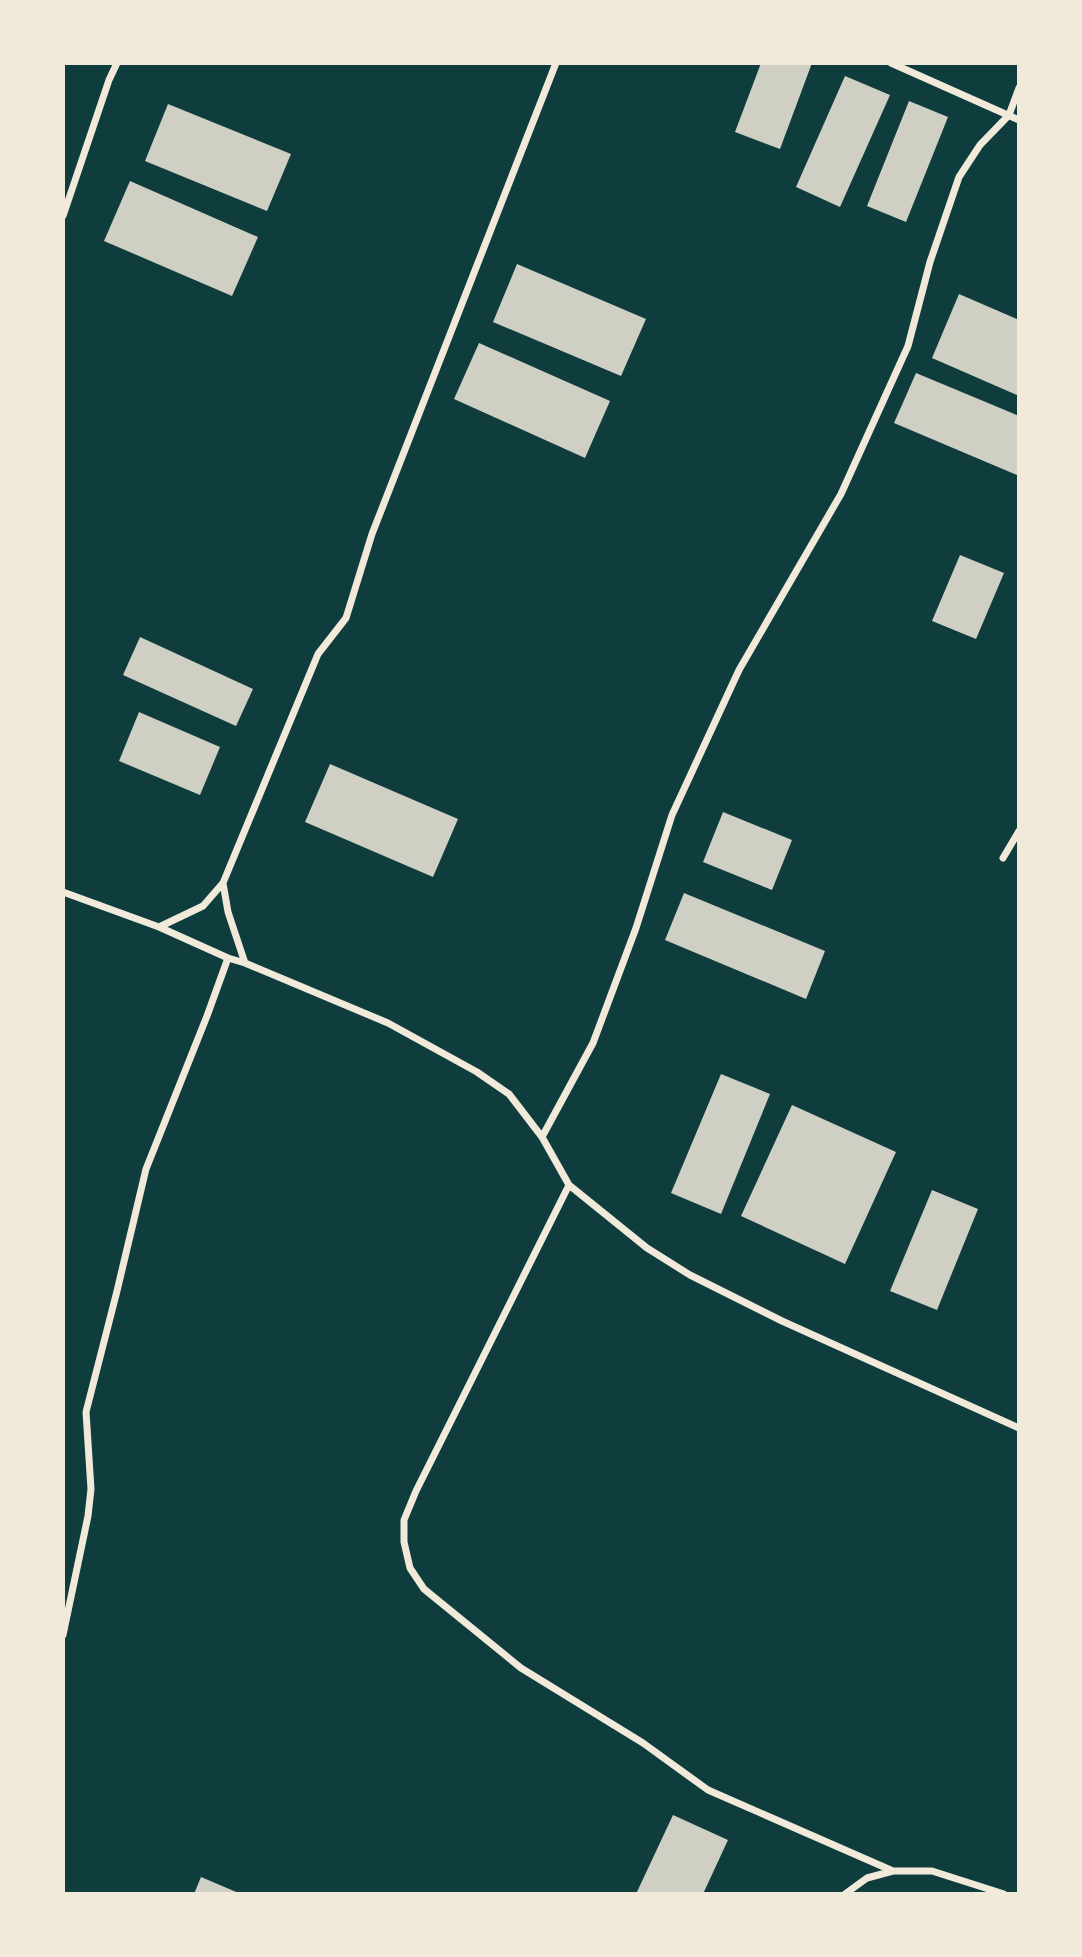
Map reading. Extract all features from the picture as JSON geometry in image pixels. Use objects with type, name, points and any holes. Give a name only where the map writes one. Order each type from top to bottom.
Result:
[{"type":"street","points":[[63,215],[117,63]]},
{"type":"street","points":[[159,927],[203,906],[223,883],[318,654],[346,618],[372,534],[556,63]]},
{"type":"street","points":[[891,63],[1019,120]]},
{"type":"street","points":[[542,1137],[593,1043],[636,928],[672,815],[739,670],[841,494],[908,346],[930,262],[959,177],[980,145],[1009,115],[1019,88]]},
{"type":"street","points":[[1003,858],[1019,831]]},
{"type":"street","points":[[223,883],[228,912],[245,963]]},
{"type":"street","points":[[63,892],[159,927],[388,1023],[478,1072],[509,1094],[542,1137],[569,1185],[647,1248],[690,1275],[782,1321],[1019,1428]]},
{"type":"street","points":[[63,1635],[88,1516],[91,1489],[86,1412],[146,1169],[228,958]]},
{"type":"street","points":[[569,1185],[416,1491],[404,1520],[404,1542],[410,1568],[424,1589],[520,1668],[643,1743],[708,1790],[893,1871]]},
{"type":"street","points":[[845,1894],[867,1878],[893,1871],[932,1871],[1004,1894]]},
{"type":"building","points":[[761,63],[812,63],[780,149],[735,132]]},
{"type":"building","points":[[845,76],[890,95],[840,207],[796,187]]},
{"type":"building","points":[[909,101],[948,117],[906,222],[867,206]]},
{"type":"building","points":[[168,104],[291,154],[267,211],[145,161]]},
{"type":"building","points":[[130,181],[258,237],[232,296],[104,241]]},
{"type":"building","points":[[517,264],[646,319],[621,376],[493,322]]},
{"type":"building","points":[[959,294],[1019,320],[1019,396],[932,358]]},
{"type":"building","points":[[479,343],[610,401],[585,458],[454,399]]},
{"type":"building","points":[[916,373],[1019,416],[1019,476],[894,423]]},
{"type":"building","points":[[960,555],[1004,573],[976,639],[932,621]]},
{"type":"building","points":[[140,637],[253,689],[236,726],[123,675]]},
{"type":"building","points":[[139,712],[220,747],[200,795],[119,761]]},
{"type":"building","points":[[330,764],[458,819],[433,877],[305,822]]},
{"type":"building","points":[[723,812],[792,840],[772,890],[703,862]]},
{"type":"building","points":[[684,893],[825,951],[806,999],[665,940]]},
{"type":"building","points":[[721,1074],[770,1094],[721,1214],[671,1193]]},
{"type":"building","points":[[792,1105],[896,1152],[845,1264],[741,1216]]},
{"type":"building","points":[[932,1190],[978,1209],[937,1310],[890,1291]]},
{"type":"building","points":[[673,1815],[728,1840],[703,1894],[636,1894]]},
{"type":"building","points":[[201,1877],[241,1894],[194,1894]]}]
